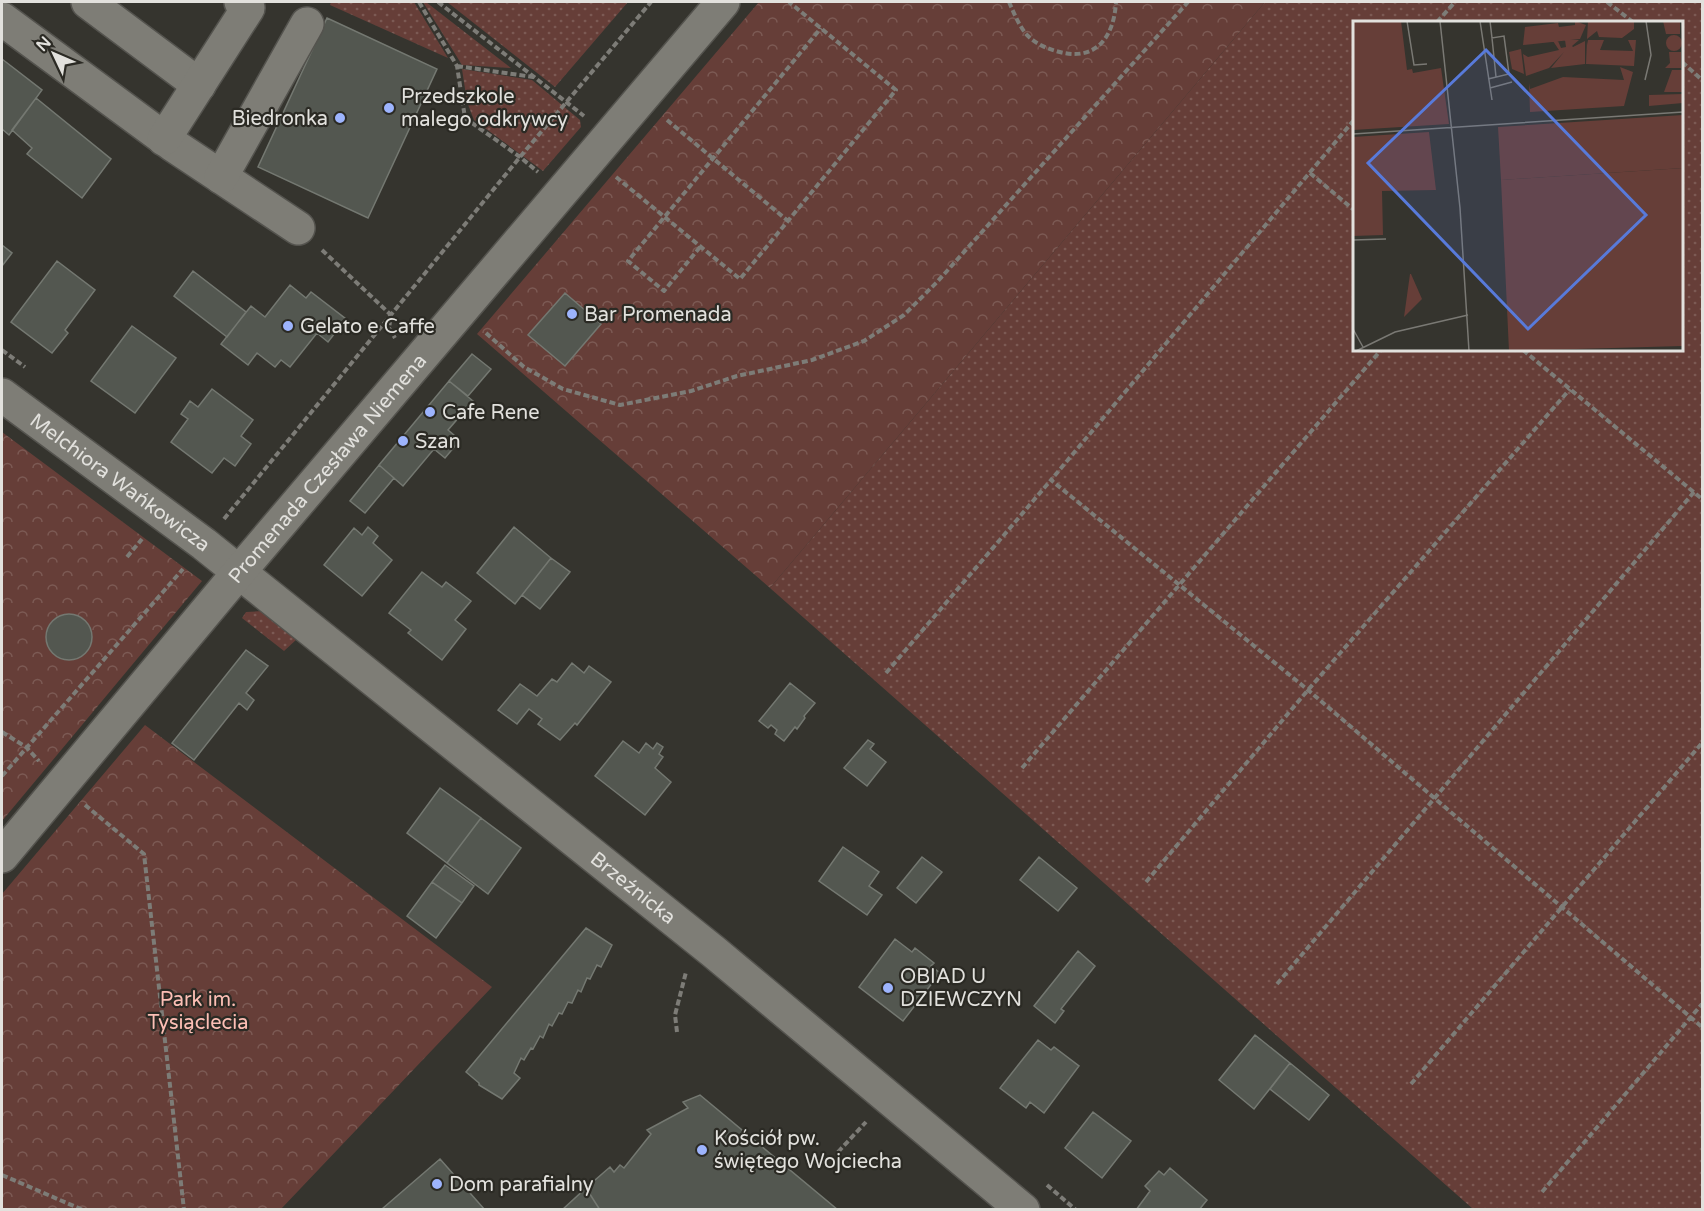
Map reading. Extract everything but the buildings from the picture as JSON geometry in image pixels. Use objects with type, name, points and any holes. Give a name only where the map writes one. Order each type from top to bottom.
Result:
[{"type":"street","points":[[88,2],[199,85]]},
{"type":"street","points":[[164,139],[248,8],[241,2]]},
{"type":"street","name":"Promenada Czesława Niemena","points":[[2,856],[239,572],[723,2]]},
{"type":"street","points":[[2,19],[164,139],[298,228]]},
{"type":"street","points":[[221,177],[306,24]]},
{"type":"street","name":"Melchiora Wańkowicza","points":[[2,395],[239,572]]},
{"type":"street","name":"Brzeźnicka","points":[[239,572],[714,952],[1023,1209]]},
{"type":"path","points":[[419,2],[457,66],[465,118],[520,157],[561,193]]},
{"type":"path","points":[[438,2],[609,136]]},
{"type":"path","points":[[2,776],[204,544],[520,157],[651,2]]},
{"type":"path","points":[[624,184],[740,279],[896,90],[789,2]]},
{"type":"path","points":[[1009,2],[1027,35],[1038,44],[1076,55],[1100,45],[1108,35],[1114,20],[1116,2]]},
{"type":"path","points":[[461,311],[524,367],[563,389],[620,405],[691,391],[736,376],[812,360],[864,341],[904,315],[938,281],[1188,2]]},
{"type":"path","points":[[1438,21],[1455,2]]},
{"type":"path","points":[[1607,2],[1632,21]]},
{"type":"path","points":[[700,247],[664,291],[628,261],[821,28]]},
{"type":"path","points":[[1683,63],[1702,80]]},
{"type":"path","points":[[457,66],[536,78]]},
{"type":"path","points":[[886,673],[1353,121]]},
{"type":"path","points":[[673,125],[788,221]]},
{"type":"path","points":[[1310,173],[1353,209]]},
{"type":"path","points":[[298,228],[391,315]]},
{"type":"path","points":[[391,315],[389,328],[403,352],[406,375]]},
{"type":"path","points":[[1022,768],[1380,351]]},
{"type":"path","points":[[1523,351],[1702,499]]},
{"type":"path","points":[[1146,882],[1308,690],[1570,389]]},
{"type":"path","points":[[1051,480],[1308,690],[1702,1027]]},
{"type":"path","points":[[1277,984],[1694,492]]},
{"type":"path","points":[[2,732],[26,747],[61,784],[144,854],[184,1209]]},
{"type":"path","points":[[1411,1084],[1702,743]]},
{"type":"path","points":[[677,1032],[675,1015],[685,979]]},
{"type":"path","points":[[1542,1192],[1702,1004]]},
{"type":"path","points":[[838,1152],[860,1129]]},
{"type":"path","points":[[2,1175],[71,1207],[83,1209]]},
{"type":"green space","points":[[331,2],[414,2],[448,58],[330,5]]},
{"type":"green space","points":[[423,2],[426,2],[511,68],[462,65]]},
{"type":"green space","points":[[447,2],[628,2],[555,87]]},
{"type":"green space","points":[[759,2],[1265,2],[770,588],[477,334]]},
{"type":"green space","points":[[1265,2],[1702,2],[1702,1209],[1473,1209],[770,588]]},
{"type":"green space","points":[[462,69],[532,80],[580,120],[581,127],[543,171],[474,120],[467,102]]},
{"type":"green space","points":[[2,432],[202,581],[2,821]]},
{"type":"green space","points":[[263,611],[297,639],[284,651],[242,618],[246,612]]},
{"type":"green space","name":"Park im. Tysiąclecia","points":[[145,725],[492,987],[281,1209],[2,1209],[2,894]]},
{"type":"place","name":"Przedszkole malego odkrywcy","points":[[389,108]]},
{"type":"place","name":"Biedronka","points":[[340,118]]},
{"type":"place","name":"Bar Promenada","points":[[572,314]]},
{"type":"place","name":"Gelato e Caffe","points":[[288,326]]},
{"type":"place","name":"Cafe Rene","points":[[430,412]]},
{"type":"place","name":"Szan","points":[[403,441]]},
{"type":"place","name":"OBIAD U DZIEWCZYN","points":[[888,988]]},
{"type":"place","name":"Kościół pw. świętego Wojciecha","points":[[702,1150]]},
{"type":"place","name":"Dom parafialny","points":[[437,1184]]}]
